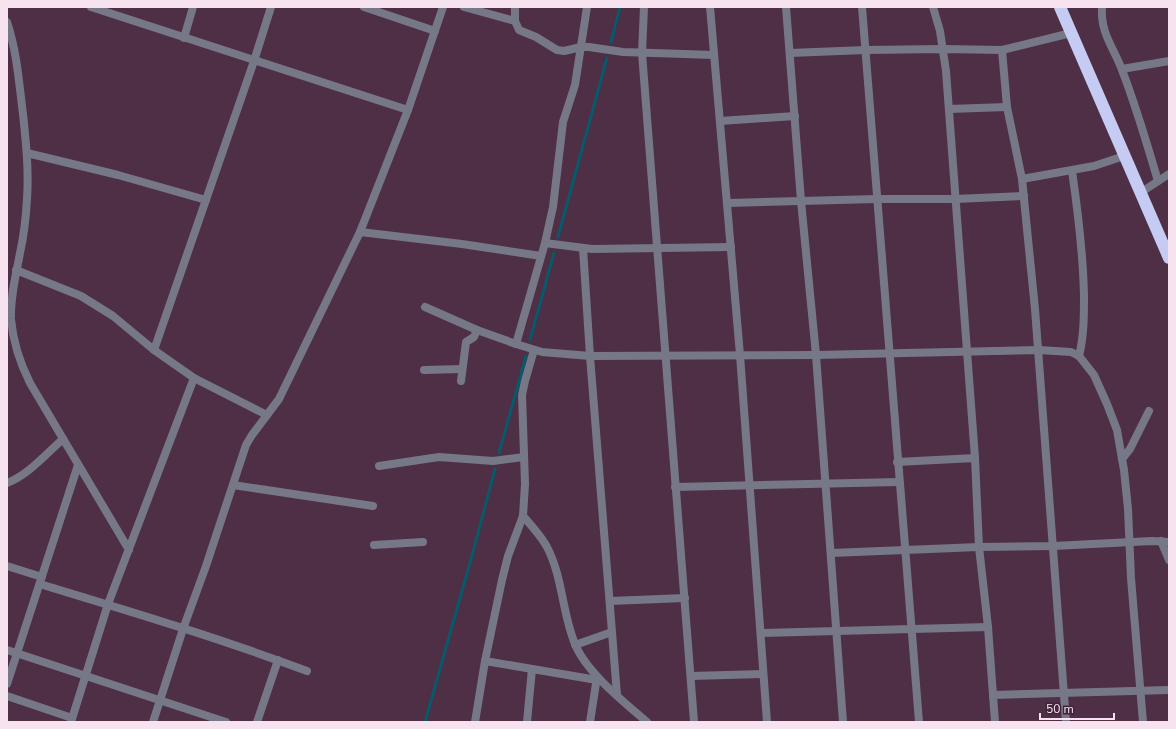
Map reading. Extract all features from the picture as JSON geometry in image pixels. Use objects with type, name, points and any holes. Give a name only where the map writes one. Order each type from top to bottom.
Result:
[{"type":"highway","points":[[1060,7],[1169,258]]},
{"type":"street","points":[[91,7],[408,110]]},
{"type":"street","points":[[184,38],[193,7]]},
{"type":"street","points":[[154,350],[254,61],[271,7]]},
{"type":"street","points":[[364,7],[435,31]]},
{"type":"street","points":[[153,722],[246,445],[279,399],[360,232],[408,110],[443,7]]},
{"type":"street","points":[[464,7],[515,21]]},
{"type":"street","points":[[515,7],[515,21],[519,30],[536,37],[557,50],[564,51],[582,47],[642,53],[714,55]]},
{"type":"street","points":[[516,344],[545,243],[554,200],[563,122],[575,85],[587,7]]},
{"type":"street","points":[[644,7],[642,53],[694,722]]},
{"type":"street","points":[[710,7],[740,355],[767,722]]},
{"type":"street","points":[[786,7],[801,201],[816,355],[843,722]]},
{"type":"street","points":[[862,7],[897,462],[906,550],[918,722]]},
{"type":"street","points":[[933,7],[940,31],[943,49],[949,109],[975,458],[979,547],[988,627],[995,722]]},
{"type":"street","points":[[1102,7],[1102,22],[1106,38],[1122,68],[1158,181]]},
{"type":"street","points":[[7,22],[13,40],[19,78],[27,153],[27,197],[25,223],[12,296],[10,332],[22,367],[128,550]]},
{"type":"street","points":[[790,53],[865,50],[1002,50],[1071,33]]},
{"type":"street","points":[[1002,50],[1007,107],[1022,179],[1039,350],[1066,722]]},
{"type":"street","points":[[1122,68],[1169,60]]},
{"type":"street","points":[[949,109],[1007,107]]},
{"type":"street","points":[[720,121],[795,116]]},
{"type":"street","points":[[27,153],[118,175],[206,200]]},
{"type":"street","points":[[1022,179],[1072,171],[1094,166],[1124,156]]},
{"type":"street","points":[[1072,171],[1084,278],[1083,340],[1079,356]]},
{"type":"street","points":[[1140,193],[1169,174]]},
{"type":"street","points":[[727,203],[877,199],[955,200],[1024,196]]},
{"type":"street","points":[[360,232],[462,244],[541,256]]},
{"type":"street","points":[[545,243],[583,248],[731,247]]},
{"type":"street","points":[[583,248],[590,356],[617,695]]},
{"type":"street","points":[[16,270],[81,296],[113,316],[154,350],[194,378],[267,415]]},
{"type":"street","points":[[425,307],[478,330],[534,350],[590,356],[816,355],[1039,350],[1071,352],[1079,356],[1094,375],[1117,430],[1128,509],[1131,578],[1144,722]]},
{"type":"street","points":[[461,381],[466,342],[474,337],[478,330]]},
{"type":"street","points":[[475,722],[485,661],[502,580],[508,556],[523,516],[525,484],[522,395],[534,350]]},
{"type":"street","points":[[424,370],[462,369]]},
{"type":"street","points":[[7,696],[71,720],[108,604],[194,378]]},
{"type":"street","points":[[1122,459],[1130,449],[1149,410]]},
{"type":"street","points":[[7,483],[13,481],[29,470],[63,439]]},
{"type":"street","points":[[379,466],[439,456],[493,461],[524,457]]},
{"type":"street","points":[[897,462],[975,458]]},
{"type":"street","points":[[7,684],[78,465]]},
{"type":"street","points":[[675,487],[825,482],[899,482]]},
{"type":"street","points":[[233,485],[373,506]]},
{"type":"street","points":[[523,516],[547,547],[554,563],[575,645],[597,678],[646,722]]},
{"type":"street","points":[[374,545],[423,542]]},
{"type":"street","points":[[831,553],[1165,542],[1169,560]]},
{"type":"street","points":[[7,566],[108,604],[307,671]]},
{"type":"street","points":[[610,601],[685,598]]},
{"type":"street","points":[[760,633],[988,627]]},
{"type":"street","points":[[575,645],[612,632]]},
{"type":"street","points":[[7,650],[160,700],[211,720],[226,722]]},
{"type":"street","points":[[257,722],[278,660]]},
{"type":"street","points":[[485,661],[597,678]]},
{"type":"street","points":[[528,722],[532,668]]},
{"type":"street","points":[[691,676],[763,674]]},
{"type":"street","points":[[590,722],[597,678]]},
{"type":"street","points":[[993,695],[1169,690]]},
{"type":"waterway","points":[[611,42],[620,7]]},
{"type":"waterway","points":[[558,237],[607,58]]},
{"type":"waterway","points":[[530,340],[554,253]]},
{"type":"waterway","points":[[499,453],[526,356]]},
{"type":"waterway","points":[[425,722],[495,469]]}]
